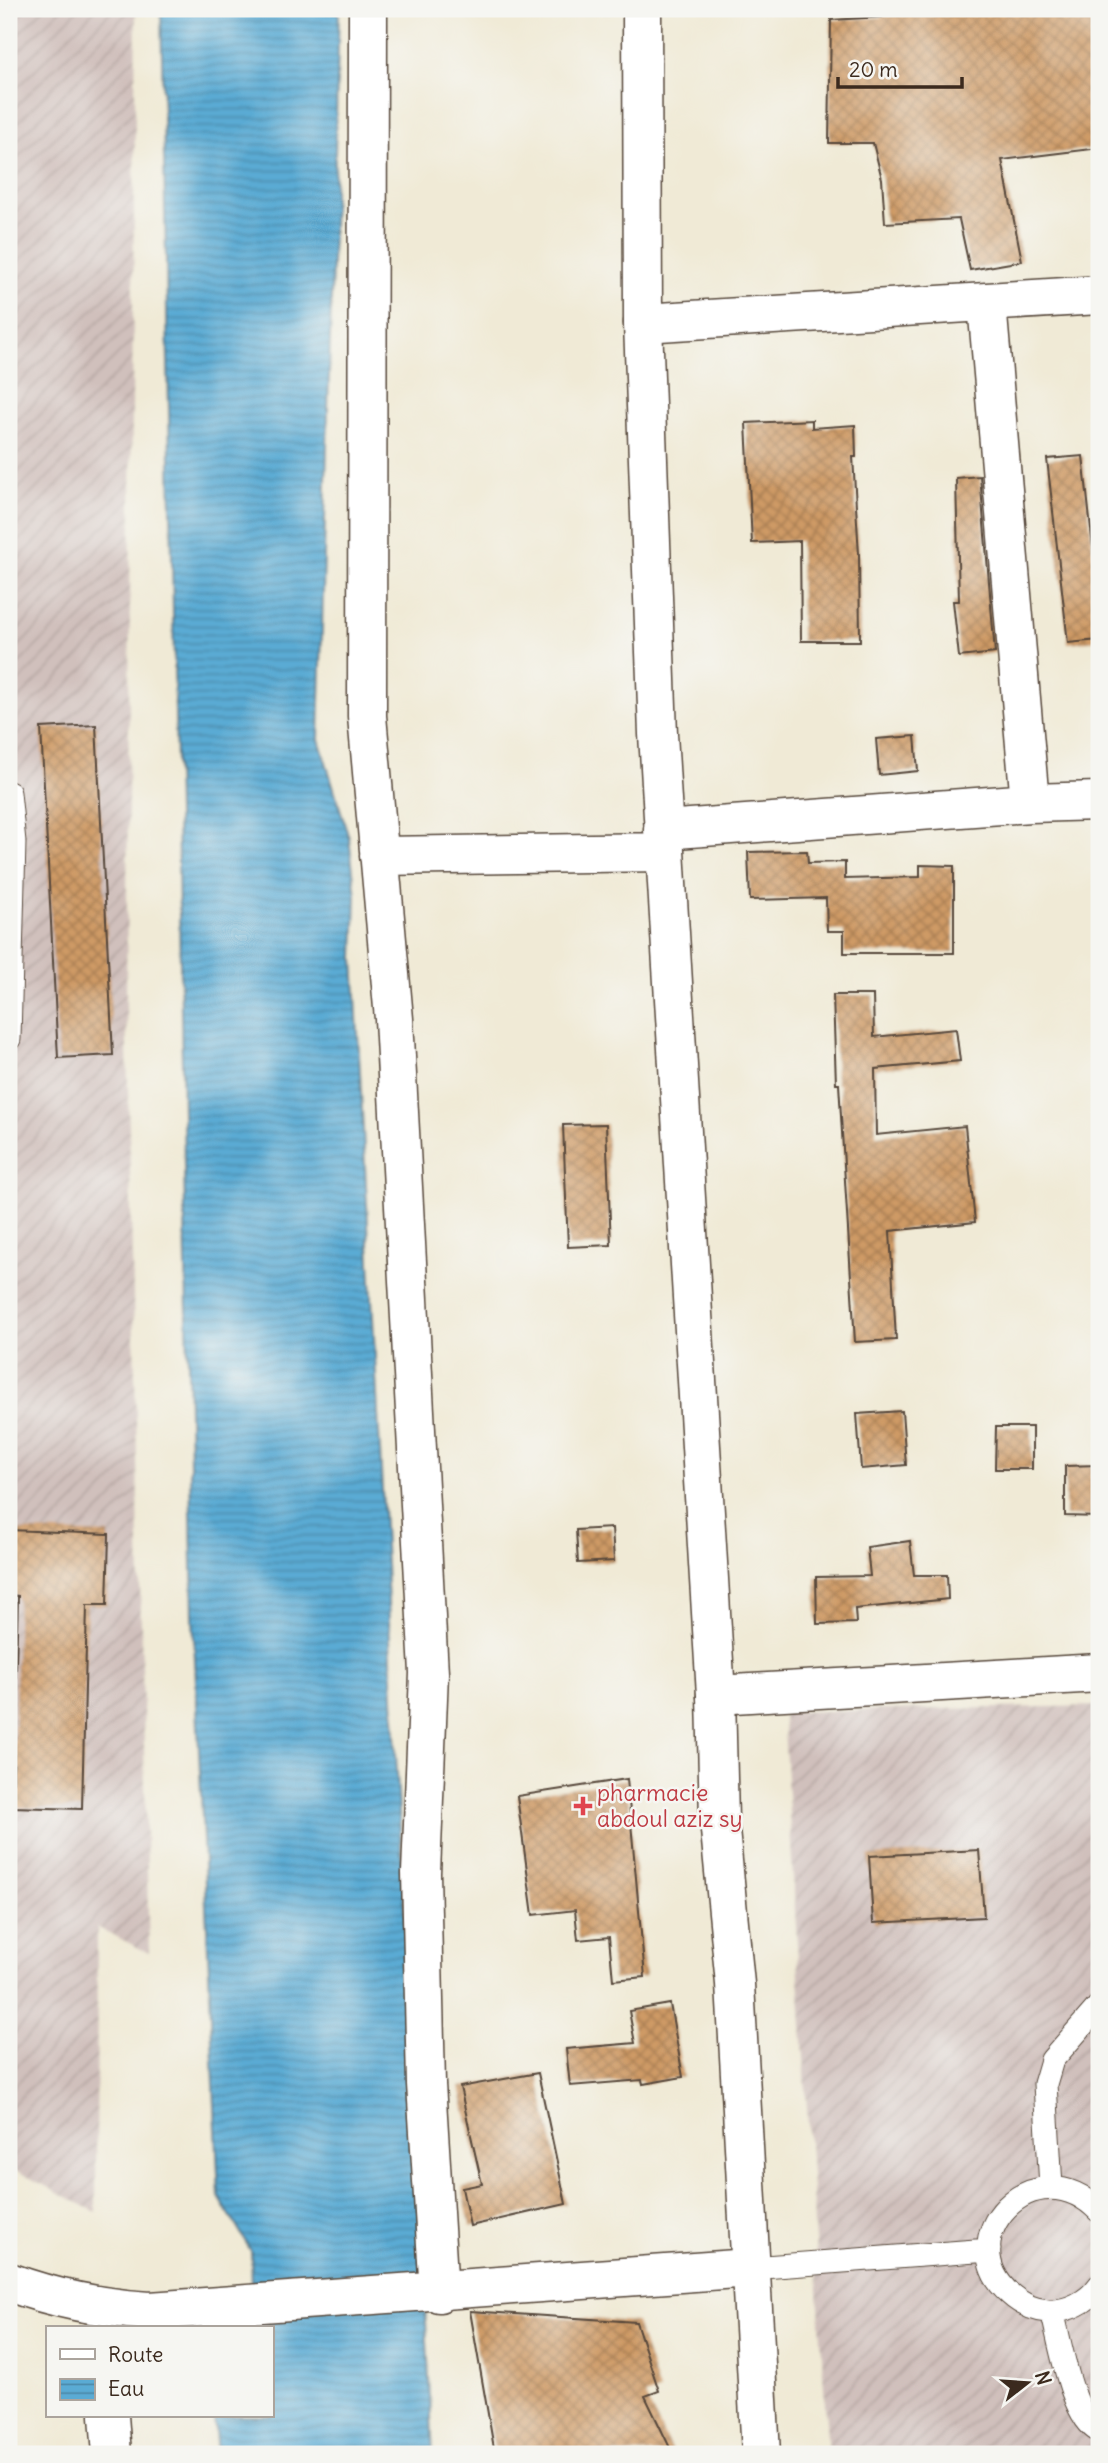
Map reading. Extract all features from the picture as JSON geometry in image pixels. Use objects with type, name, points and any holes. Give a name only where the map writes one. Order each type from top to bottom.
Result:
[{"type":"street","points":[[369,9],[367,716],[394,1019],[429,1673],[421,1873],[426,2084],[439,2292]]},
{"type":"street","points":[[642,9],[643,323],[664,841],[716,1695],[719,1820],[735,1984],[761,2454]]},
{"type":"street","points":[[643,323],[987,304],[1099,295]]},
{"type":"street","points":[[987,304],[1030,803]]},
{"type":"street","points":[[379,856],[664,841],[1030,803],[1099,801]]},
{"type":"street","points":[[716,1695],[1099,1673]]},
{"type":"street","points":[[9,2282],[108,2318],[150,2311],[750,2268]]},
{"type":"street","points":[[109,2418],[112,2454]]},
{"type":"lane","points":[[9,793],[14,842],[9,1039]]},
{"type":"lane","points":[[1051,2187],[1045,2084],[1052,2060],[1099,2006]]},
{"type":"lane","points":[[1099,2211],[1088,2200],[1070,2190],[1051,2187],[1031,2190],[1014,2199],[1000,2213],[992,2230],[989,2250],[993,2271],[1004,2289],[1020,2303],[1052,2311],[1081,2304],[1099,2286]]},
{"type":"lane","points":[[750,2268],[989,2250]]},
{"type":"lane","points":[[1052,2311],[1076,2399],[1091,2426],[1099,2431]]},
{"type":"shaded area","points":[[9,9],[136,9],[126,1005],[149,1953],[97,1927],[96,2212],[9,2167]]},
{"type":"shaded area","points":[[1099,1706],[1099,2454],[828,2454],[783,1712]]},
{"type":"water","points":[[161,9],[339,9],[319,739],[349,838],[356,896],[354,958],[433,2454],[217,2454],[214,2418],[273,2418],[273,2326],[253,2326],[251,2251],[219,2197],[193,1616]]},
{"type":"building","points":[[881,9],[1099,9],[1099,148],[1002,160],[1022,261],[970,270],[959,219],[885,223],[882,179],[873,143],[829,143],[831,20],[882,17]]},
{"type":"building","points":[[812,420],[812,428],[855,425],[856,457],[853,457],[859,555],[860,641],[801,641],[800,541],[752,543],[746,423]]},
{"type":"building","points":[[1083,456],[1099,603],[1099,640],[1068,643],[1047,459]]},
{"type":"building","points":[[980,476],[995,653],[959,657],[953,601],[959,601],[956,478]]},
{"type":"building","points":[[96,725],[113,1055],[58,1058],[41,728]]},
{"type":"building","points":[[915,736],[918,771],[879,775],[876,739]]},
{"type":"building","points":[[807,851],[808,863],[845,862],[845,879],[920,877],[920,865],[954,866],[954,953],[844,953],[844,931],[827,931],[826,898],[750,900],[748,852]]},
{"type":"building","points":[[833,995],[873,995],[874,1037],[956,1029],[960,1061],[875,1069],[876,1135],[965,1126],[975,1222],[890,1231],[896,1340],[855,1342],[839,1084],[836,1084]]},
{"type":"building","points":[[606,1124],[611,1245],[568,1247],[563,1125]]},
{"type":"building","points":[[902,1411],[906,1465],[861,1469],[857,1414]]},
{"type":"building","points":[[996,1427],[1032,1427],[1032,1469],[995,1469]]},
{"type":"building","points":[[1099,1465],[1099,1517],[1065,1516],[1065,1466]]},
{"type":"building","points":[[612,1528],[614,1561],[578,1563],[576,1530]]},
{"type":"building","points":[[9,1530],[109,1534],[107,1605],[87,1605],[82,1809],[12,1807],[18,1596],[9,1595]]},
{"type":"building","points":[[910,1541],[914,1575],[947,1575],[948,1599],[855,1609],[856,1623],[817,1624],[816,1577],[870,1576],[867,1547]]},
{"type":"building","points":[[627,1779],[645,1977],[613,1980],[609,1937],[578,1940],[575,1910],[533,1915],[517,1796]]},
{"type":"building","points":[[979,1850],[984,1917],[873,1923],[869,1856]]},
{"type":"building","points":[[670,2004],[683,2077],[643,2084],[642,2080],[570,2086],[566,2049],[635,2043],[629,2011]]},
{"type":"building","points":[[538,2073],[566,2204],[470,2226],[462,2188],[482,2184],[460,2087]]},
{"type":"building","points":[[470,2311],[636,2322],[659,2391],[645,2396],[673,2454],[495,2454]]},
{"type":"place","name":"pharmacie abdoul aziz sy","points":[[583,1806]]}]
